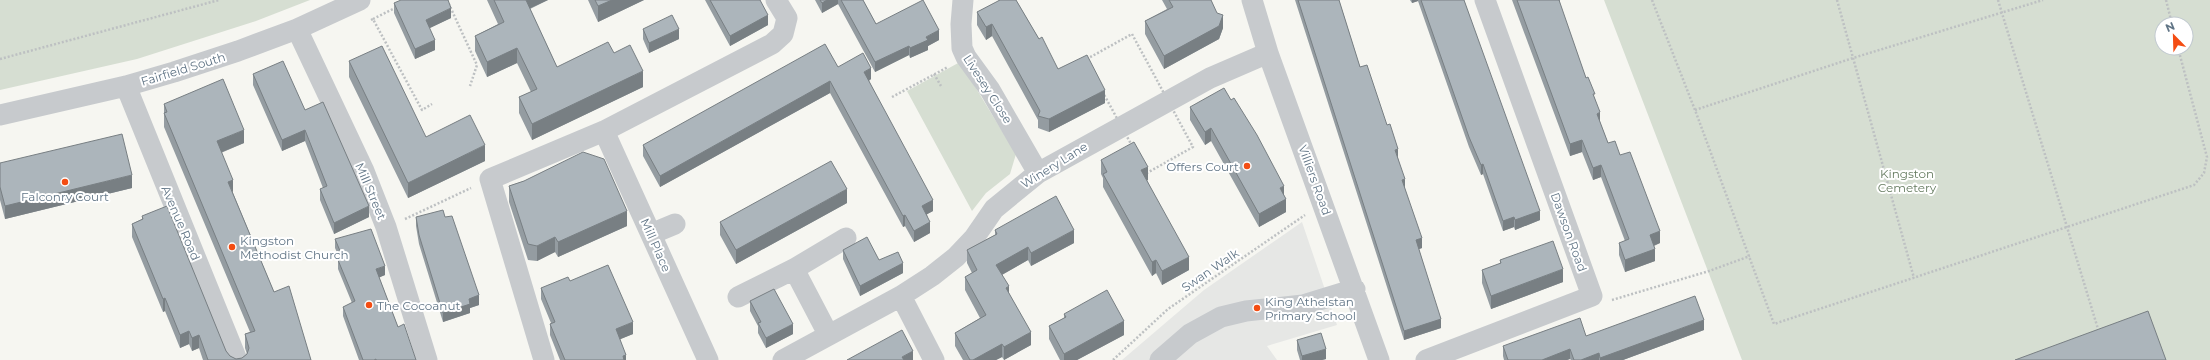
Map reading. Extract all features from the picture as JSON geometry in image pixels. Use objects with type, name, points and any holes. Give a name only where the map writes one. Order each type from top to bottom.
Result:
[{"type":"street","name":"Fairfield South","points":[[0,114],[126,86],[238,51],[297,29],[360,0]]},
{"type":"street","points":[[544,360],[490,179],[604,131],[772,44],[783,34],[787,18],[776,0]]},
{"type":"street","name":"Livesey Close","points":[[963,0],[961,38],[962,48],[966,58],[990,90],[1038,173]]},
{"type":"street","name":"Villiers Road","points":[[1252,0],[1268,53],[1324,202],[1379,360]]},
{"type":"street","name":"Dawson Road","points":[[1485,0],[1592,296]]},
{"type":"street","name":"Mill Street","points":[[297,29],[364,171],[386,227],[427,360]]},
{"type":"street","name":"Winery Lane","points":[[783,360],[828,334],[901,296],[932,276],[956,257],[974,238],[994,209],[1038,173],[1210,78],[1268,53]]},
{"type":"street","name":"Avenue Road","points":[[126,86],[237,360]]},
{"type":"street","name":"Mill Place","points":[[604,131],[708,360]]},
{"type":"street","points":[[651,234],[675,224]]},
{"type":"street","points":[[738,297],[794,269],[846,238]]},
{"type":"street","points":[[794,269],[828,334]]},
{"type":"street","points":[[1160,360],[1190,334],[1221,317],[1246,311],[1303,305],[1355,289]]},
{"type":"street","points":[[901,296],[934,360]]},
{"type":"street","points":[[1426,360],[1592,296]]},
{"type":"path","points":[[0,59],[219,0]]},
{"type":"path","points":[[447,0],[477,65],[470,86]]},
{"type":"path","points":[[1652,0],[1750,256],[1774,324],[2194,186],[2204,173],[2207,158],[2180,56]]},
{"type":"path","points":[[1837,0],[1914,278]]},
{"type":"path","points":[[1998,0],[2098,329]]},
{"type":"path","points":[[1695,110],[1854,58],[2043,0]]},
{"type":"path","points":[[2166,0],[2170,16]]},
{"type":"path","points":[[367,22],[398,6]]},
{"type":"path","points":[[373,19],[422,110],[432,104]]},
{"type":"path","points":[[1132,34],[1193,147]]},
{"type":"path","points":[[892,97],[966,58]]},
{"type":"path","points":[[934,74],[941,86]]},
{"type":"path","points":[[386,227],[490,179]]},
{"type":"path","name":"Swan Walk","points":[[1113,360],[1168,309],[1324,202]]},
{"type":"path","points":[[1592,296],[1613,300],[1709,271],[1750,256]]},
{"type":"shaded area","name":"King Athelstan Primary School","points":[[1302,222],[1337,325],[1267,346],[1277,360],[1122,360],[1204,290]]},
{"type":"green space","points":[[0,0],[310,0],[256,21],[137,59],[0,90]]},
{"type":"green space","name":"Kingston Cemetery","points":[[1604,0],[2210,0],[2210,360],[1742,360]]},
{"type":"green space","points":[[960,62],[1016,154],[1010,174],[986,193],[972,211],[907,91]]},
{"type":"building","points":[[401,0],[448,0],[451,8],[426,20],[435,40],[415,49],[394,3]]},
{"type":"building","points":[[494,0],[526,0],[557,67],[608,42],[614,53],[630,45],[643,71],[532,124],[519,97],[537,89],[517,48],[487,62],[475,36],[504,22]]},
{"type":"building","points":[[595,0],[612,0],[598,6]]},
{"type":"building","points":[[710,0],[760,0],[768,15],[730,36]]},
{"type":"building","points":[[820,0],[827,0],[822,3]]},
{"type":"building","points":[[841,0],[863,0],[876,24],[923,0],[939,30],[926,37],[928,40],[910,48],[909,46],[875,62]]},
{"type":"building","points":[[1000,0],[1016,0],[1039,39],[1042,37],[1058,69],[1087,55],[1105,90],[1049,119],[1038,116],[1040,111],[992,24],[986,27],[977,12]]},
{"type":"building","points":[[1169,0],[1211,0],[1217,13],[1223,15],[1219,26],[1164,56],[1145,21],[1173,7]]},
{"type":"building","points":[[1298,0],[1339,0],[1360,67],[1367,65],[1387,125],[1390,124],[1398,149],[1395,150],[1405,179],[1402,180],[1422,238],[1416,240],[1441,319],[1404,331]]},
{"type":"building","points":[[1421,0],[1464,0],[1540,211],[1515,220],[1514,217],[1503,221],[1483,164],[1481,165],[1469,137]]},
{"type":"building","points":[[1517,0],[1559,0],[1586,78],[1588,77],[1595,94],[1593,94],[1600,112],[1597,114],[1608,143],[1615,141],[1620,155],[1630,152],[1660,231],[1650,235],[1655,249],[1625,260],[1619,243],[1629,239],[1601,165],[1593,168],[1582,140],[1570,144]]},
{"type":"building","points":[[672,15],[679,29],[649,43],[643,29]]},
{"type":"building","points":[[825,44],[838,67],[863,53],[871,68],[864,72],[933,200],[922,206],[930,222],[914,231],[905,215],[903,216],[830,81],[660,176],[643,145]]},
{"type":"building","points":[[382,46],[426,137],[470,115],[485,145],[408,183],[349,61]]},
{"type":"building","points":[[283,61],[305,110],[323,102],[369,206],[334,223],[320,189],[327,186],[305,130],[282,140],[253,74]]},
{"type":"building","points":[[223,79],[244,130],[217,141],[233,180],[228,182],[274,292],[289,286],[311,360],[208,360],[199,335],[192,338],[189,331],[180,335],[165,298],[163,299],[132,224],[143,219],[142,216],[167,206],[226,351],[230,356],[236,359],[242,358],[247,354],[249,348],[245,334],[255,331],[164,113],[167,112],[164,104]]},
{"type":"building","name":"Offers Court","points":[[1224,88],[1231,100],[1234,98],[1257,135],[1284,186],[1280,188],[1286,199],[1259,214],[1211,128],[1205,132],[1190,107]]},
{"type":"building","name":"Falconry Court","points":[[122,134],[132,175],[5,206],[0,187],[0,163]]},
{"type":"building","points":[[1134,142],[1148,167],[1141,170],[1189,257],[1162,271],[1156,260],[1152,262],[1103,174],[1107,172],[1101,160]]},
{"type":"building","points":[[583,152],[604,159],[627,211],[558,242],[555,237],[537,246],[528,244],[509,186],[524,181]]},
{"type":"building","points":[[831,161],[847,189],[736,250],[720,222]]},
{"type":"building","points":[[1056,196],[1074,230],[1031,253],[1028,247],[996,265],[1009,286],[1006,288],[1031,332],[1004,347],[1002,344],[973,360],[970,360],[955,333],[986,315],[965,277],[977,270],[967,250],[997,234],[995,230]]},
{"type":"building","points":[[443,210],[445,217],[452,216],[479,295],[469,299],[470,304],[443,313],[419,235],[416,217]]},
{"type":"building","points":[[371,229],[385,266],[376,269],[398,327],[404,324],[416,360],[363,360],[343,307],[355,301],[338,260],[343,258],[335,239]]},
{"type":"building","points":[[867,237],[879,260],[898,252],[903,263],[860,286],[843,250]]},
{"type":"building","points":[[1553,241],[1563,269],[1491,296],[1482,270],[1501,263],[1500,260]]},
{"type":"building","points":[[608,265],[633,322],[616,329],[626,355],[623,356],[624,360],[565,360],[550,324],[555,322],[541,288],[568,277],[570,281]]},
{"type":"building","points":[[774,289],[793,324],[766,338],[758,323],[761,322],[750,301]]},
{"type":"building","points":[[1107,290],[1124,321],[1064,354],[1049,326],[1066,317],[1064,314]]},
{"type":"building","points":[[1695,296],[1704,320],[1600,358],[1599,353],[1581,360],[1574,360],[1570,349],[1542,360],[1508,360],[1503,346],[1580,318],[1586,336]]},
{"type":"building","points":[[2148,311],[2166,360],[2015,360]]},
{"type":"building","points":[[902,330],[913,351],[902,357],[904,360],[847,360]]},
{"type":"building","points":[[1321,333],[1326,349],[1302,356],[1297,340]]},
{"type":"place","name":"Offers Court","points":[[1247,166]]},
{"type":"place","name":"Falconry Court","points":[[65,182]]},
{"type":"place","name":"Kingston Methodist Church","points":[[232,247]]},
{"type":"place","name":"The Cocoanut","points":[[369,305]]},
{"type":"place","name":"King Athelstan Primary School","points":[[1257,308]]}]
